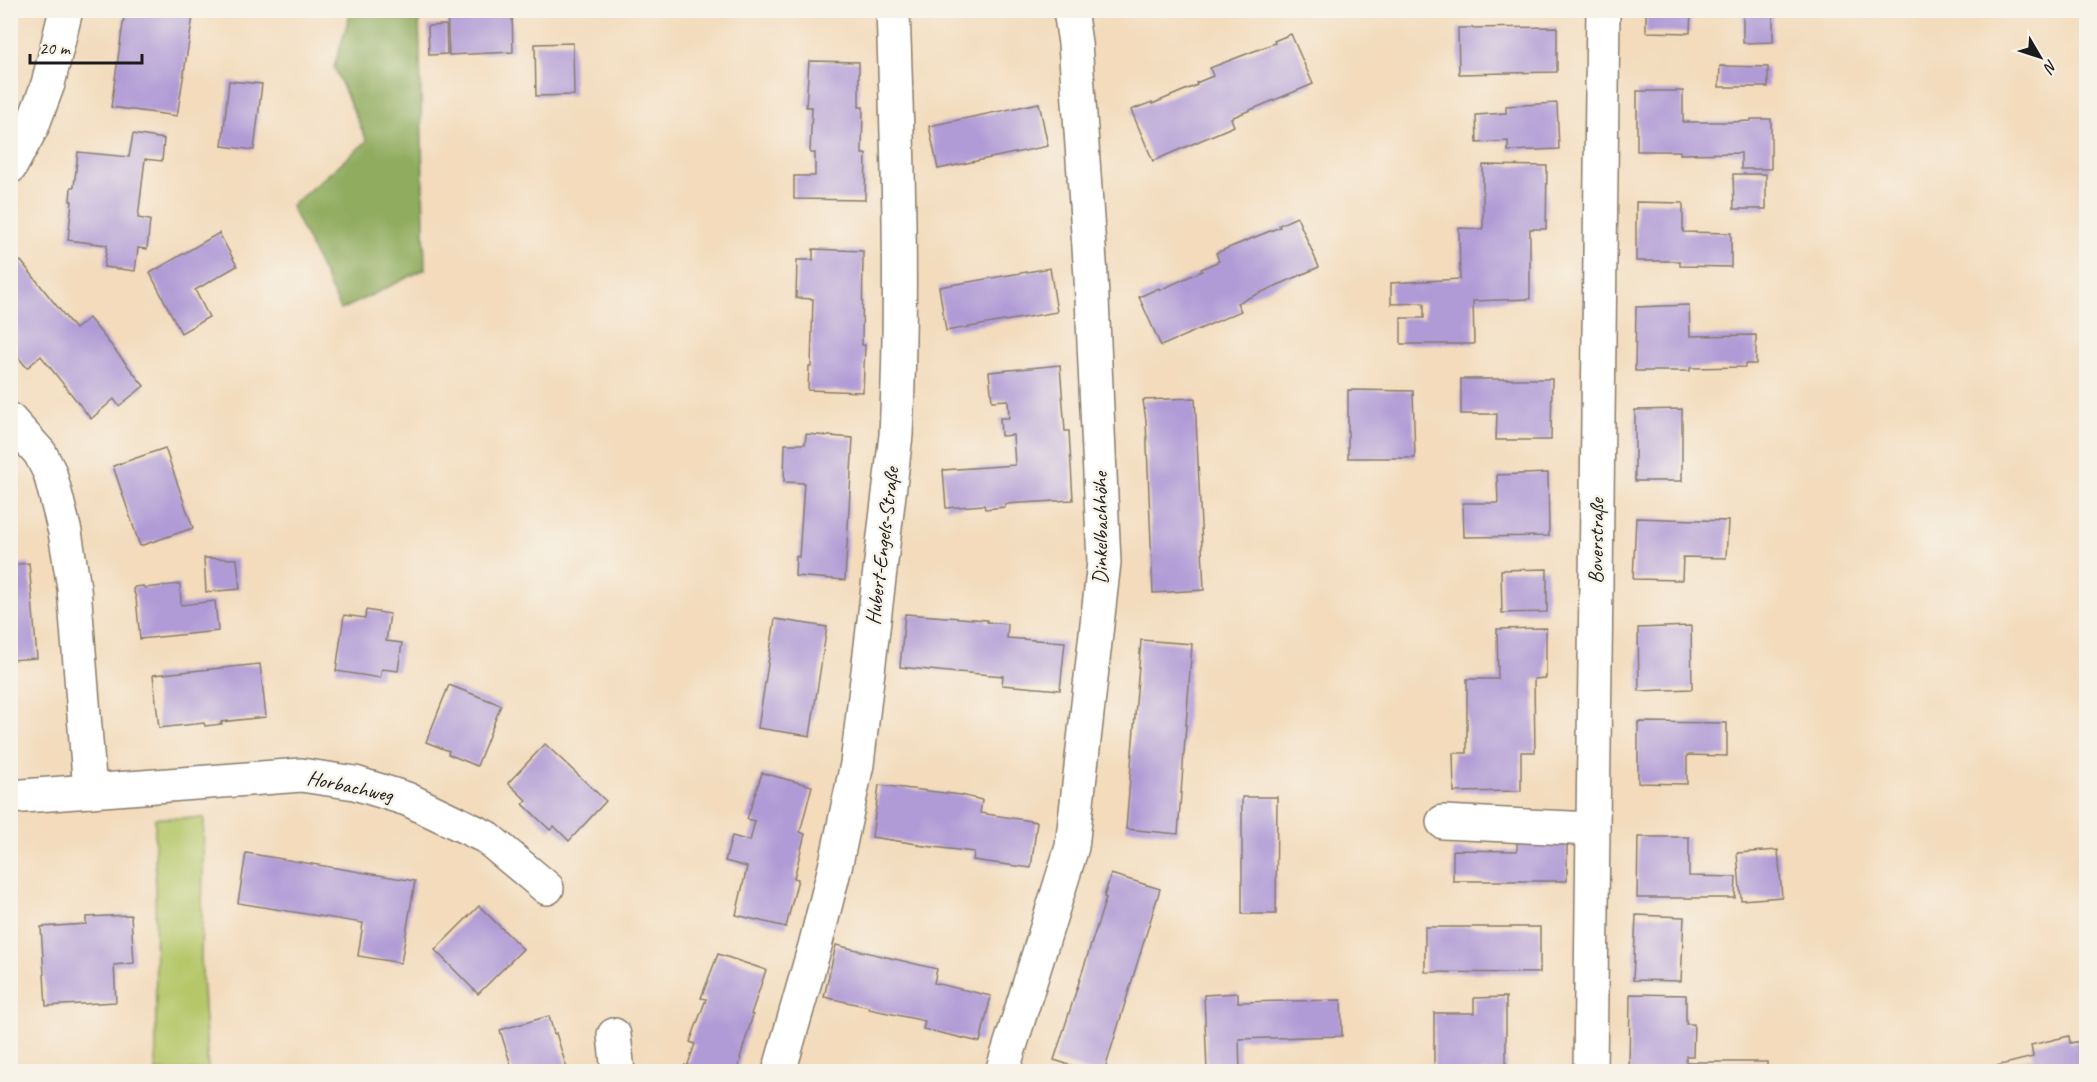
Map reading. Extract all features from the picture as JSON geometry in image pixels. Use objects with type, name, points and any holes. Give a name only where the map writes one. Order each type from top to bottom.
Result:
[{"type":"street","points":[[10,167],[32,127],[48,84],[66,10]]},
{"type":"street","name":"Hubert-Engels-Straße","points":[[779,1071],[815,946],[857,764],[896,435],[899,211],[893,10]]},
{"type":"street","name":"Dinkelbachhöhe","points":[[1002,1071],[1072,847],[1104,562],[1092,278],[1075,43],[1070,10]]},
{"type":"street","name":"Boverstraße","points":[[1590,1071],[1603,10]]},
{"type":"street","points":[[10,420],[40,453],[50,473],[64,532],[74,588],[90,791]]},
{"type":"street","name":"Horbachweg","points":[[10,797],[301,775],[355,783],[407,799],[486,837],[547,888]]},
{"type":"street","points":[[1443,822],[1593,829]]},
{"type":"street","points":[[614,1035],[618,1071]]},
{"type":"green space","points":[[351,11],[419,11],[425,269],[341,310],[291,206],[367,141],[334,67]]},
{"type":"green space","points":[[155,818],[204,818],[201,958],[208,1071],[156,1071]]},
{"type":"building","points":[[125,10],[194,10],[177,116],[111,107]]},
{"type":"building","points":[[447,10],[512,10],[513,52],[449,55]]},
{"type":"building","points":[[1646,10],[1691,10],[1690,33],[1646,32]]},
{"type":"building","points":[[1773,12],[1773,42],[1743,43],[1743,13]]},
{"type":"building","points":[[446,25],[447,54],[429,55],[428,26]]},
{"type":"building","points":[[1557,27],[1557,72],[1459,74],[1458,28]]},
{"type":"building","points":[[1291,34],[1313,84],[1231,118],[1234,126],[1153,161],[1131,110],[1152,102],[1152,104],[1197,85],[1196,83],[1213,76],[1210,68],[1275,43],[1274,41]]},
{"type":"building","points":[[573,43],[574,95],[536,96],[535,44]]},
{"type":"building","points":[[809,61],[859,62],[859,107],[863,107],[862,154],[866,154],[865,200],[794,199],[794,176],[815,176],[815,153],[810,153],[812,107],[806,107]]},
{"type":"building","points":[[1720,66],[1768,67],[1768,87],[1719,87]]},
{"type":"building","points":[[229,81],[262,84],[254,150],[222,146]]},
{"type":"building","points":[[1637,91],[1683,91],[1683,122],[1771,119],[1771,169],[1741,169],[1741,153],[1680,154],[1680,151],[1637,151]]},
{"type":"building","points":[[1039,103],[1048,146],[938,169],[929,126]]},
{"type":"building","points":[[1557,103],[1559,149],[1508,151],[1508,141],[1477,143],[1476,115],[1506,113],[1506,106]]},
{"type":"building","points":[[133,134],[164,139],[162,161],[145,159],[138,218],[150,220],[147,249],[138,248],[135,271],[104,267],[107,245],[68,240],[71,187],[74,187],[78,152],[129,157]]},
{"type":"building","points":[[1483,165],[1547,166],[1546,229],[1530,229],[1530,299],[1473,301],[1474,344],[1401,344],[1401,318],[1424,318],[1424,303],[1391,304],[1391,283],[1460,279],[1459,228],[1483,229]]},
{"type":"building","points":[[1733,174],[1766,174],[1766,209],[1734,209]]},
{"type":"building","points":[[1636,202],[1683,203],[1683,232],[1731,233],[1731,267],[1680,266],[1680,261],[1636,261]]},
{"type":"building","points":[[1297,217],[1319,267],[1237,303],[1241,311],[1161,346],[1139,297],[1202,271],[1201,269],[1219,261],[1216,253],[1280,227],[1279,225]]},
{"type":"building","points":[[219,233],[237,266],[195,290],[209,317],[181,333],[150,273]]},
{"type":"building","points":[[813,249],[863,251],[862,345],[865,345],[863,392],[808,390],[813,299],[796,298],[797,260],[813,260]]},
{"type":"building","points":[[21,261],[75,329],[89,318],[144,386],[119,406],[114,399],[91,419],[41,356],[27,368],[10,347],[10,270]]},
{"type":"building","points":[[1050,268],[1057,312],[946,331],[939,287]]},
{"type":"building","points":[[1689,305],[1690,336],[1756,335],[1756,364],[1745,364],[1745,367],[1690,368],[1690,371],[1635,371],[1636,307]]},
{"type":"building","points":[[1060,365],[1065,431],[1069,431],[1073,500],[1005,504],[1005,507],[985,509],[984,505],[946,508],[943,470],[1015,465],[1013,435],[1001,436],[1000,418],[1009,418],[1008,400],[992,401],[989,372]]},
{"type":"building","points":[[1461,379],[1552,379],[1551,440],[1496,440],[1497,414],[1461,414]]},
{"type":"building","points":[[1348,390],[1413,391],[1415,458],[1348,458]]},
{"type":"building","points":[[1195,398],[1204,590],[1153,593],[1146,421],[1143,400]]},
{"type":"building","points":[[1682,409],[1682,481],[1635,481],[1635,410]]},
{"type":"building","points":[[806,434],[853,438],[845,580],[795,576],[796,556],[799,557],[804,483],[784,482],[785,444],[805,444]]},
{"type":"building","points":[[165,448],[193,528],[140,546],[113,466]]},
{"type":"building","points":[[1548,473],[1549,536],[1464,537],[1463,503],[1498,503],[1497,475]]},
{"type":"building","points":[[1636,518],[1728,521],[1726,558],[1683,557],[1682,580],[1633,579]]},
{"type":"building","points":[[204,558],[237,559],[240,589],[206,592]]},
{"type":"building","points":[[29,563],[37,658],[10,660],[10,565]]},
{"type":"building","points":[[1547,569],[1547,612],[1502,613],[1501,570]]},
{"type":"building","points":[[180,584],[181,605],[215,601],[218,631],[140,639],[133,589],[143,586],[145,588]]},
{"type":"building","points":[[366,610],[390,614],[386,641],[402,643],[398,671],[382,669],[380,678],[336,671],[344,615],[365,618]]},
{"type":"building","points":[[905,614],[987,620],[987,622],[1008,624],[1007,638],[1065,642],[1060,690],[1002,685],[1003,676],[900,667]]},
{"type":"building","points":[[775,619],[827,627],[810,736],[758,728]]},
{"type":"building","points":[[1691,626],[1692,689],[1639,691],[1638,628]]},
{"type":"building","points":[[1546,628],[1546,678],[1534,679],[1535,752],[1521,752],[1521,791],[1454,792],[1453,753],[1467,753],[1467,679],[1498,679],[1497,629]]},
{"type":"building","points":[[1141,640],[1192,644],[1178,834],[1126,829]]},
{"type":"building","points":[[260,664],[266,717],[205,726],[204,723],[159,728],[153,675]]},
{"type":"building","points":[[449,685],[501,705],[477,766],[426,742]]},
{"type":"building","points":[[1638,722],[1727,723],[1727,756],[1687,755],[1687,784],[1638,783]]},
{"type":"building","points":[[545,744],[606,801],[569,841],[554,826],[550,830],[523,804],[527,801],[508,783]]},
{"type":"building","points":[[762,773],[812,786],[800,832],[805,834],[794,878],[798,879],[786,927],[736,915],[747,867],[725,861],[732,836],[750,841],[755,821],[747,819]]},
{"type":"building","points":[[879,785],[961,795],[982,800],[980,813],[1037,822],[1031,868],[973,860],[974,852],[872,837]]},
{"type":"building","points":[[1242,797],[1277,797],[1276,914],[1242,914]]},
{"type":"building","points":[[1638,837],[1689,837],[1689,876],[1736,877],[1735,898],[1637,898]]},
{"type":"building","points":[[1517,839],[1567,840],[1567,881],[1453,881],[1453,850],[1517,851]]},
{"type":"building","points":[[1778,850],[1782,897],[1741,900],[1737,853]]},
{"type":"building","points":[[246,853],[415,881],[401,963],[358,956],[363,923],[238,903]]},
{"type":"building","points":[[1111,874],[1160,889],[1104,1072],[1092,1072],[1054,1060],[1106,898],[1104,897]]},
{"type":"building","points":[[479,906],[523,949],[478,994],[435,950]]},
{"type":"building","points":[[131,915],[134,963],[114,965],[116,1002],[46,1006],[41,927],[86,924],[86,917]]},
{"type":"building","points":[[1636,915],[1684,917],[1681,981],[1633,980]]},
{"type":"building","points":[[1425,927],[1540,927],[1540,973],[1425,972]]},
{"type":"building","points":[[836,945],[937,969],[934,983],[991,996],[980,1042],[923,1029],[925,1021],[824,997]]},
{"type":"building","points":[[718,954],[766,970],[751,1014],[753,1015],[741,1059],[737,1072],[683,1072],[695,1044],[690,1042],[706,999],[701,998]]},
{"type":"building","points":[[1238,993],[1238,1002],[1341,1000],[1342,1036],[1239,1039],[1240,1072],[1207,1072],[1204,995]]},
{"type":"building","points":[[1630,994],[1686,995],[1686,1024],[1694,1024],[1693,1056],[1686,1056],[1686,1062],[1767,1062],[1767,1072],[1629,1072]]},
{"type":"building","points":[[1506,997],[1506,1072],[1434,1072],[1434,1013],[1474,1013],[1474,998]]},
{"type":"building","points":[[549,1016],[568,1072],[513,1072],[500,1030]]},
{"type":"building","points":[[2069,1036],[2070,1043],[2086,1040],[2086,1072],[1980,1072],[1980,1070],[2033,1057],[2031,1045]]}]
